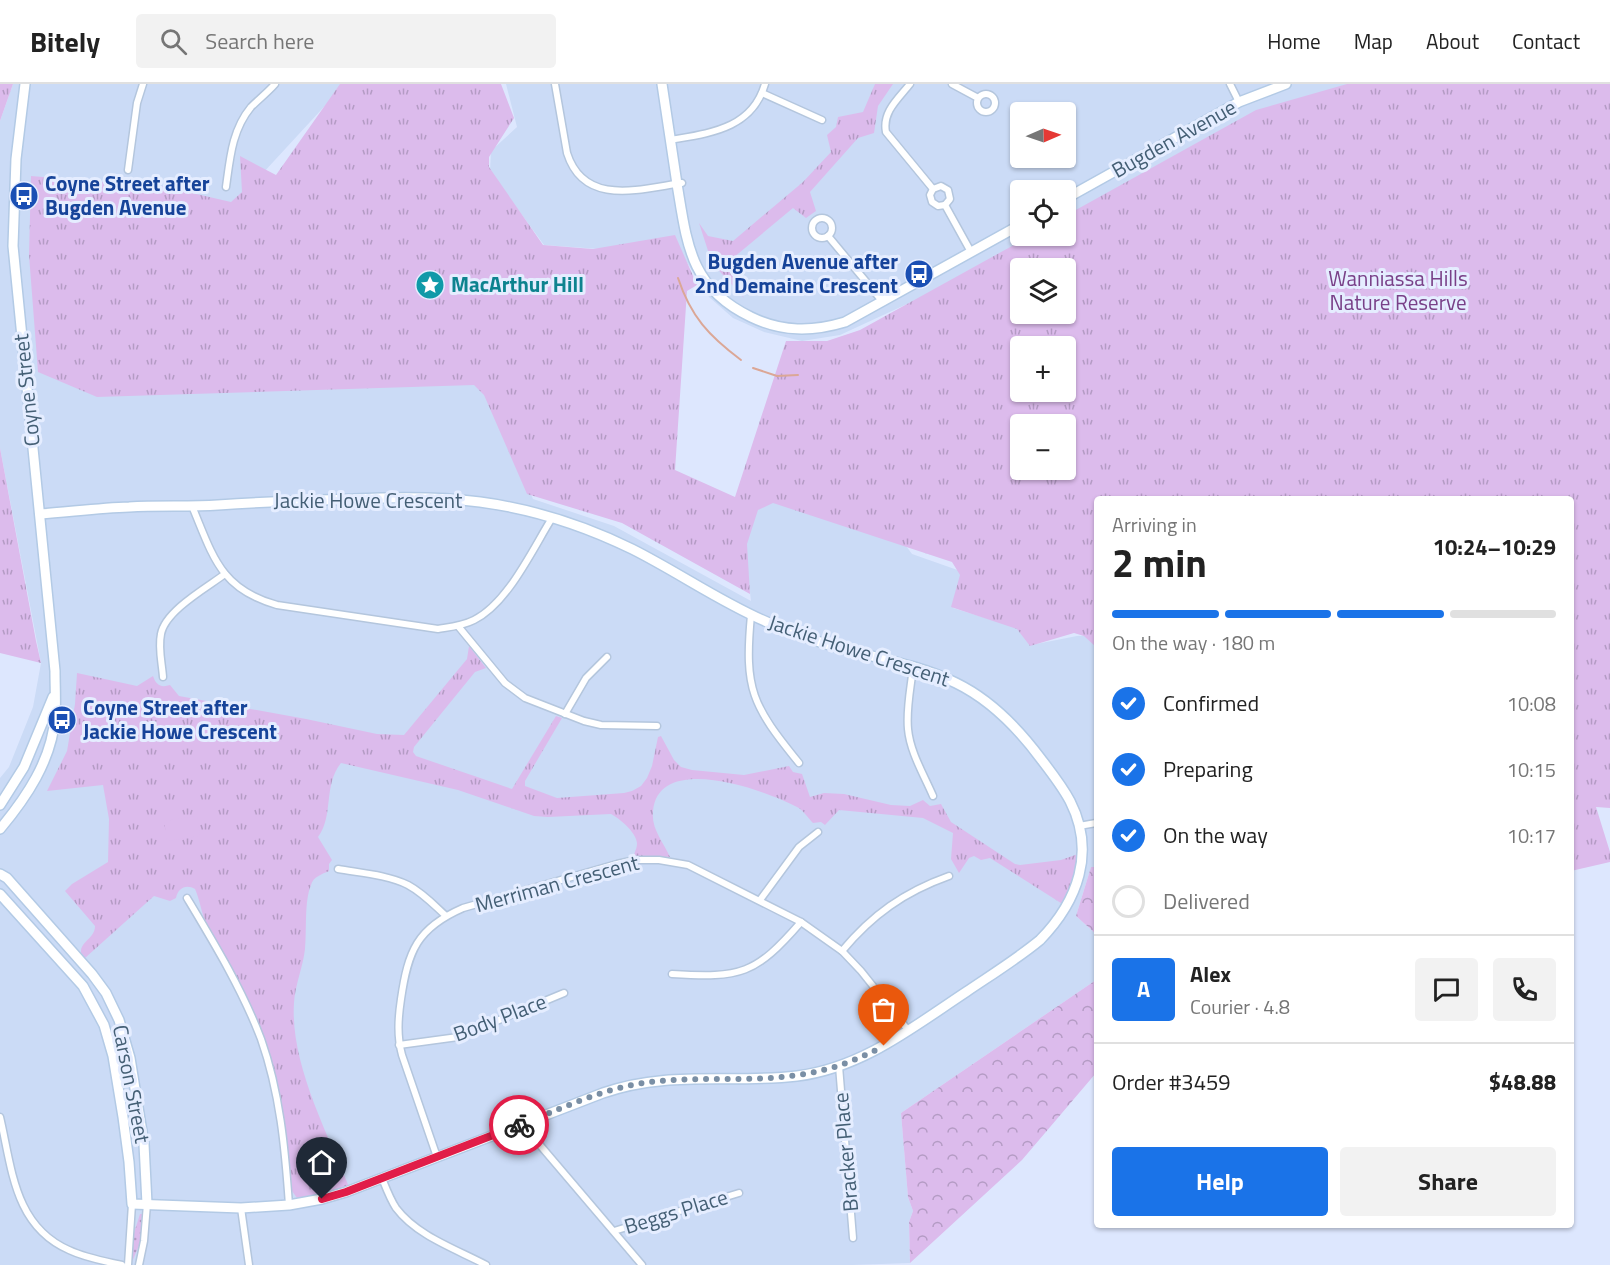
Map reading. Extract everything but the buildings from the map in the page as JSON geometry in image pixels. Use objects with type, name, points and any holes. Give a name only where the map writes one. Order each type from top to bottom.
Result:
[{"type":"street","name":"Coyne Street","points":[[0,829],[27,794],[44,762],[55,720],[55,671],[13,246],[16,159],[25,84]]},
{"type":"street","points":[[128,170],[137,103],[143,84]]},
{"type":"street","points":[[226,187],[232,146],[237,130],[249,109],[275,84]]},
{"type":"street","points":[[555,84],[570,164],[581,178],[592,185],[619,192],[680,183]]},
{"type":"street","points":[[664,84],[688,239],[705,272],[734,307],[758,321],[777,327],[806,330],[845,322],[1010,231]]},
{"type":"street","points":[[673,139],[707,134],[729,126],[756,105],[765,84]]},
{"type":"street","points":[[910,84],[885,116],[884,124],[886,132],[933,189]]},
{"type":"street","points":[[952,84],[978,98]]},
{"type":"street","points":[[1230,84],[1239,102]]},
{"type":"street","name":"Bugden Avenue","points":[[1076,194],[1239,102],[1286,84]]},
{"type":"street","points":[[762,93],[822,120]]},
{"type":"street","points":[[941,186],[948,190],[950,199],[945,205],[938,206],[932,202],[930,195],[933,189],[941,186]]},
{"type":"street","points":[[945,205],[971,252]]},
{"type":"street","points":[[828,236],[883,302]]},
{"type":"street","name":"Jackie Howe Crescent","points":[[40,514],[129,507],[394,497],[441,498],[498,505],[552,518],[634,550],[751,615],[832,646],[913,667],[958,684],[995,708],[1014,725],[1062,786],[1079,826],[1082,854],[1078,882],[1071,900],[1055,925],[1032,946],[884,1046],[839,1066],[795,1076],[687,1078],[631,1085],[603,1093],[346,1192],[289,1205],[241,1208],[132,1204]]},
{"type":"street","points":[[192,506],[213,555],[225,574],[240,590],[261,601],[438,629],[458,626],[487,612],[499,602],[552,518]]},
{"type":"street","points":[[164,676],[160,646],[161,633],[165,624],[174,612],[225,574]]},
{"type":"street","points":[[751,615],[748,668],[754,697],[768,724],[799,763]]},
{"type":"street","points":[[458,626],[494,671],[525,698],[601,725],[657,726]]},
{"type":"street","points":[[565,714],[586,678],[607,657]]},
{"type":"street","points":[[913,667],[907,714],[908,730],[914,752],[933,796]]},
{"type":"street","name":"Coyne Street","points":[[0,805],[24,767],[54,695]]},
{"type":"street","points":[[1079,826],[1094,823]]},
{"type":"street","points":[[760,900],[799,846],[818,832]]},
{"type":"street","name":"Merriman Crescent","points":[[437,1157],[399,1045],[398,1016],[407,961],[414,946],[425,933],[446,916],[463,908],[617,864],[662,860],[688,865],[801,922],[842,951],[908,1030]]},
{"type":"street","points":[[338,868],[396,880],[408,885],[446,916]]},
{"type":"street","name":"Carson Street","points":[[2,874],[92,974],[106,993],[119,1020],[130,1058],[147,1172],[144,1241],[139,1265]]},
{"type":"street","points":[[842,951],[862,927],[876,915],[920,886],[949,876]]},
{"type":"street","name":"Carson Street","points":[[0,894],[82,986],[104,1025],[113,1056],[129,1162],[132,1204],[128,1265]]},
{"type":"street","points":[[187,898],[237,984],[264,1050],[277,1095],[283,1133],[289,1205]]},
{"type":"street","points":[[672,974],[720,976],[752,967],[777,949],[801,922]]},
{"type":"street","name":"Body Place","points":[[399,1045],[458,1037],[564,993]]},
{"type":"street","name":"Bracker Place","points":[[839,1066],[854,1238]]},
{"type":"street","points":[[0,1117],[19,1197],[34,1225],[52,1241],[67,1250],[122,1265]]},
{"type":"street","points":[[522,1124],[642,1265]]},
{"type":"street","points":[[382,1178],[394,1204],[408,1221],[421,1231],[486,1265]]},
{"type":"street","name":"Beggs Place","points":[[614,1231],[739,1192]]},
{"type":"street","points":[[241,1208],[249,1265]]},
{"type":"shaded area","points":[[13,84],[345,84],[239,199],[226,204],[59,378],[204,391],[482,383],[533,499],[614,526],[751,601],[745,546],[762,496],[906,546],[912,554],[966,573],[953,608],[1021,629],[1031,645],[1094,635],[1094,867],[1091,867],[1076,916],[1094,932],[1094,981],[901,1113],[908,1197],[913,1211],[909,1222],[910,1263],[852,1265],[0,1265],[0,778],[9,767],[33,707],[41,663],[0,448],[0,121]]},
{"type":"shaded area","points":[[506,84],[1365,84],[1076,216],[1076,180],[1010,180],[1010,246],[1019,246],[920,298],[840,335],[802,341],[764,332],[733,318],[709,297],[682,255],[544,245],[490,171],[491,151],[517,127]]},
{"type":"green space","points":[[0,84],[13,84],[0,121]]},
{"type":"green space","name":"Wanniassa Hills Nature Reserve","points":[[340,84],[501,84],[514,118],[489,157],[489,167],[543,245],[593,249],[675,235],[697,285],[687,291],[675,470],[735,497],[786,341],[827,341],[860,330],[1012,246],[1076,246],[1076,210],[1256,110],[1347,84],[1610,84],[1610,808],[1596,807],[1610,852],[1610,862],[1574,870],[1574,496],[1094,496],[1094,645],[1084,636],[1074,633],[1030,646],[1017,629],[951,607],[960,575],[952,562],[773,503],[758,510],[747,544],[750,594],[622,523],[527,494],[484,395],[474,385],[97,397],[38,372],[29,255],[31,176],[103,182],[114,177],[125,185],[140,181],[231,202],[242,192],[240,156],[276,175]]},
{"type":"green space","points":[[875,84],[893,84],[878,106],[874,133],[858,138],[810,192],[816,211],[806,218],[793,208],[733,258],[731,273],[744,298],[712,263],[699,223],[708,236],[733,241],[803,182],[831,152],[827,135],[836,127],[838,117],[863,112]]},
{"type":"green space","points":[[0,448],[36,641],[41,663],[0,653]]},
{"type":"green space","points":[[469,646],[486,668],[475,672],[414,747],[413,752],[416,756],[512,789],[556,716],[562,718],[525,781],[525,786],[557,798],[624,793],[641,786],[647,778],[658,737],[661,736],[674,760],[681,767],[692,770],[744,775],[789,766],[793,772],[802,774],[810,797],[824,793],[844,794],[891,805],[910,806],[923,800],[930,806],[941,804],[951,822],[1015,864],[1061,860],[1078,854],[1077,868],[1064,905],[990,858],[981,860],[974,856],[969,858],[959,873],[951,859],[953,833],[923,818],[839,810],[825,825],[821,822],[813,823],[797,807],[763,792],[716,780],[693,779],[674,783],[660,793],[653,811],[654,824],[670,857],[634,856],[637,843],[634,835],[623,822],[611,814],[534,816],[458,790],[341,763],[332,781],[326,820],[318,837],[332,860],[329,864],[329,871],[312,882],[309,892],[305,949],[294,1003],[294,1026],[304,1073],[312,1097],[349,1187],[306,1198],[297,1198],[292,1191],[276,1078],[263,1034],[243,989],[206,923],[195,889],[183,888],[176,898],[170,901],[154,896],[85,958],[81,953],[81,949],[93,934],[95,926],[65,891],[72,884],[108,862],[109,819],[103,785],[47,791],[67,751],[75,704],[77,673],[137,686],[153,676],[157,684],[170,685],[179,696],[377,734],[404,735],[467,659]]},
{"type":"green space","points":[[197,816],[200,836],[167,841],[164,821]]},
{"type":"green space","points":[[1091,867],[1094,867],[1094,932],[1076,916]]},
{"type":"green space","points":[[1094,981],[1094,1075],[1022,1160],[910,1263],[909,1222],[913,1211],[908,1197],[901,1113]]},
{"type":"green space","points":[[140,1214],[142,1214],[140,1243],[132,1262],[134,1233]]},
{"type":"waterway","points":[[678,278],[689,304],[702,325],[719,343],[741,360]]},
{"type":"waterway","points":[[753,368],[777,376],[798,375]]},
{"type":"way so far","points":[[519,1125],[603,1093],[631,1085],[687,1078],[795,1076],[839,1066],[884,1046]]},
{"type":"place","name":"Coyne Street after Bugden Avenue","points":[[24,196]]},
{"type":"place","name":"Bugden Avenue after 2nd Demaine Crescent","points":[[919,274]]},
{"type":"place","name":"MacArthur Hill","points":[[430,285]]},
{"type":"place","name":"Coyne Street after Jackie Howe Crescent","points":[[62,720]]},
{"type":"route","points":[[322,1199],[346,1192],[519,1125]]}]
